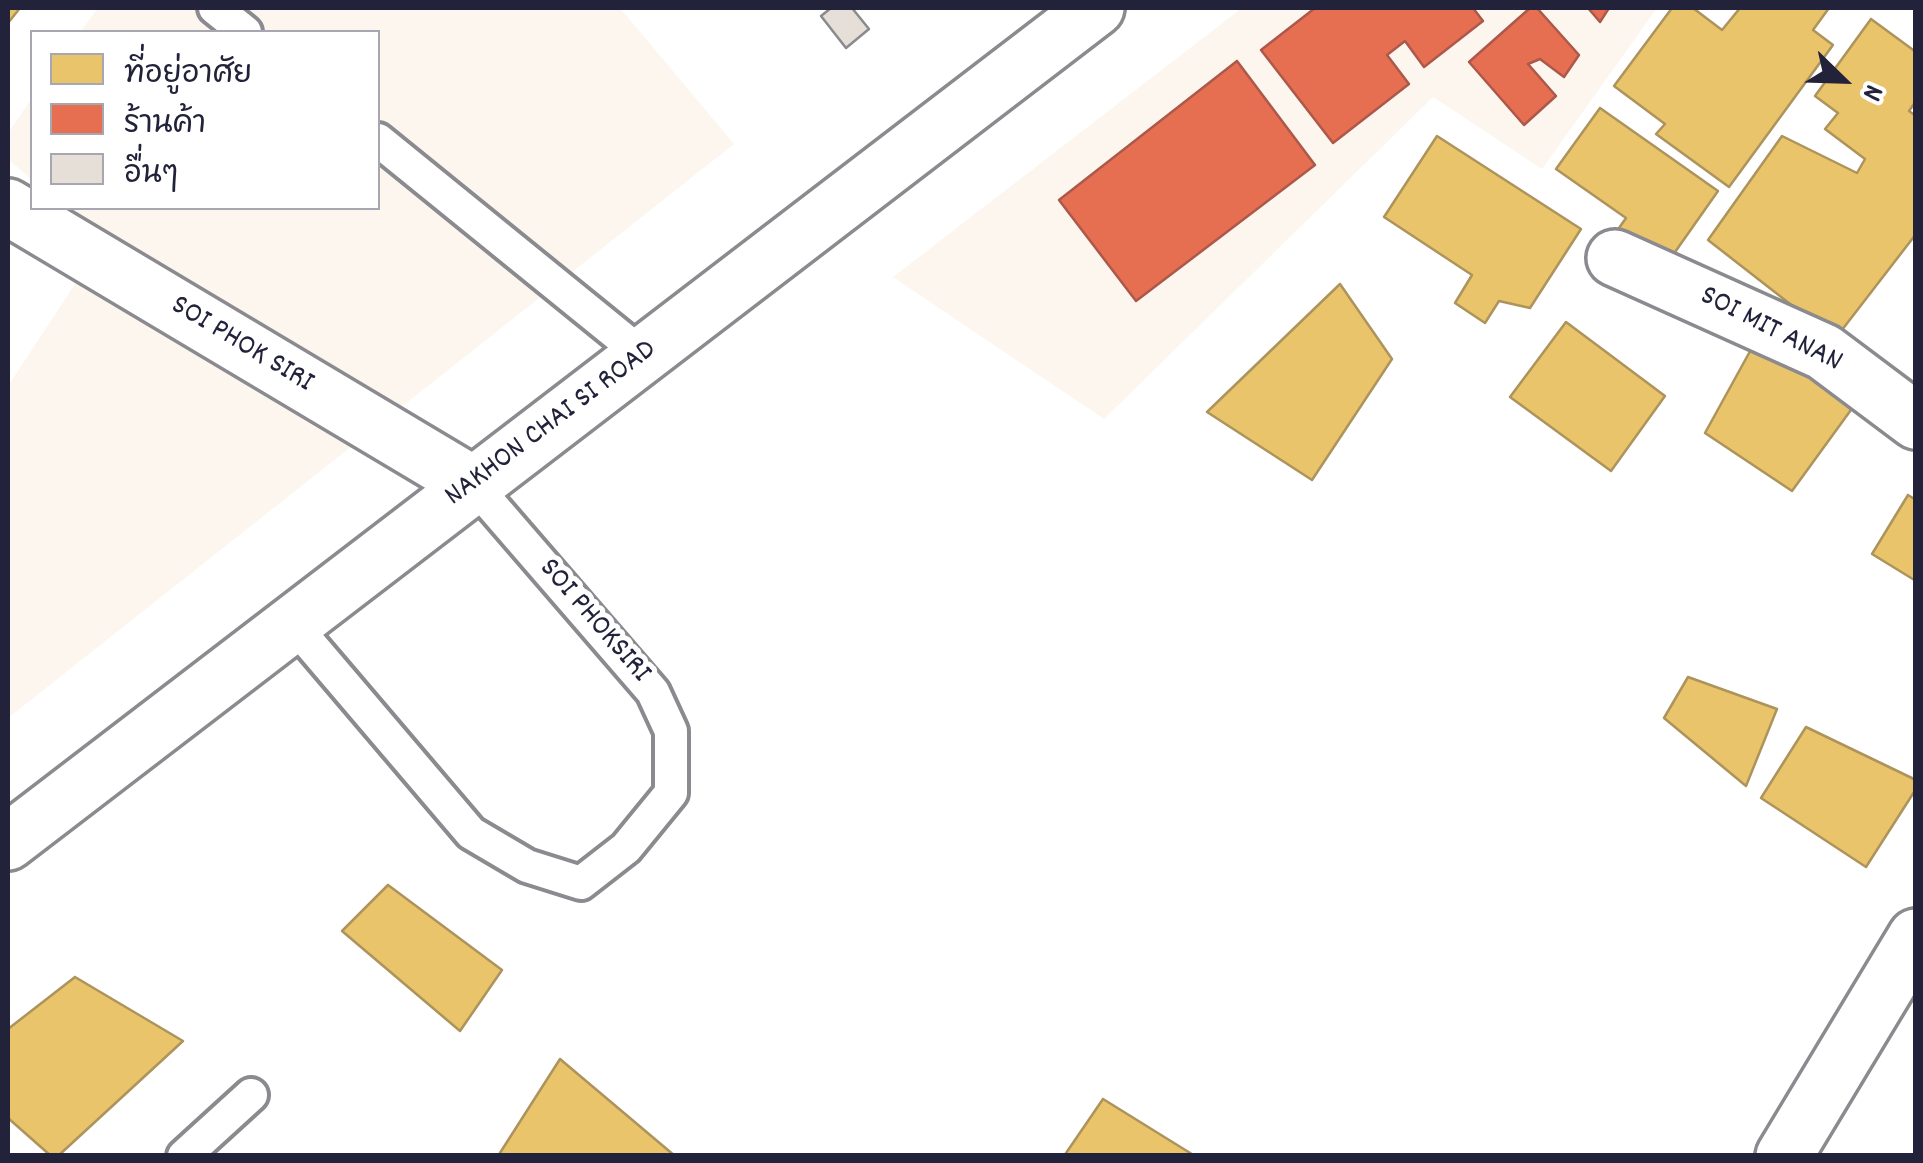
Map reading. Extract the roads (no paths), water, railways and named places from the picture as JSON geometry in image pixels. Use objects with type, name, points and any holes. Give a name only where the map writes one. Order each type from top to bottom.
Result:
[{"type":"main road","name":"NAKHON CHAI SI ROAD","points":[[8,842],[1096,8]]},
{"type":"main road","name":"SOI PHOK SIRI","points":[[8,207],[474,485]]},
{"type":"main road","name":"SOI MIT ANAN","points":[[1615,258],[1824,352],[1916,421]]},
{"type":"main road","points":[[1784,1156],[1916,937]]},
{"type":"lane","points":[[215,8],[242,30]]},
{"type":"lane","points":[[380,142],[644,356]]},
{"type":"lane","name":"SOI PHOKSIRI","points":[[293,624],[471,833],[527,866],[581,883],[626,848],[671,793],[670,731],[653,692],[474,485]]},
{"type":"lane","points":[[184,1156],[251,1095]]}]
